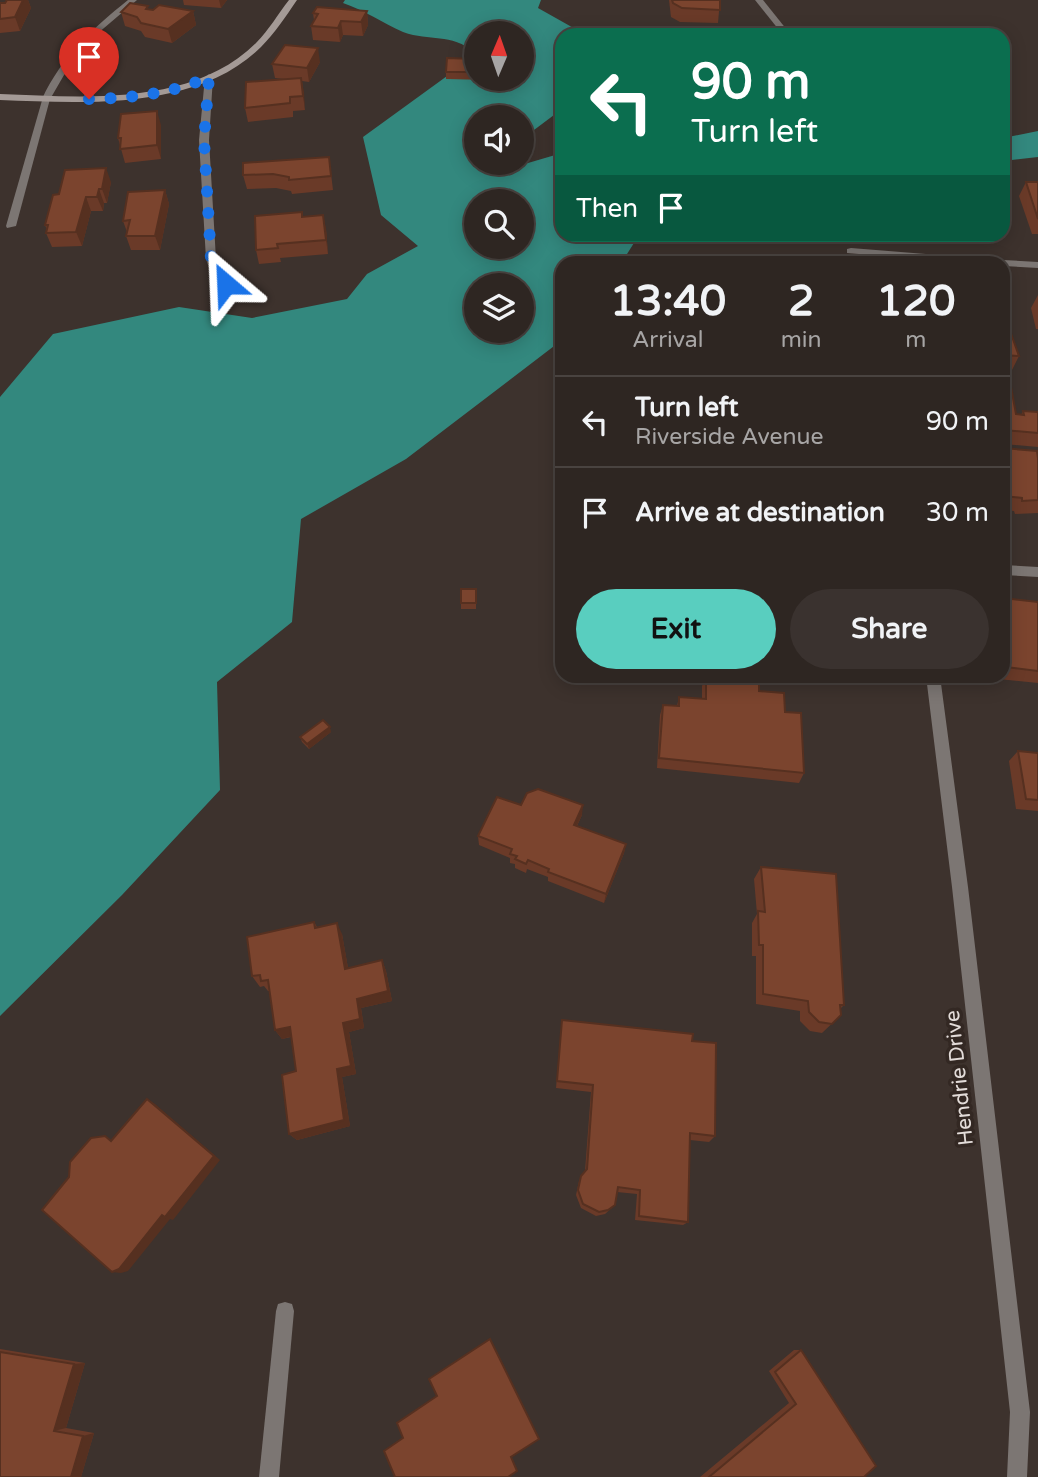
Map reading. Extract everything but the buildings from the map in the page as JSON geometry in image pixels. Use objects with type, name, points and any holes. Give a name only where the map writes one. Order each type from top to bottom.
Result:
[{"type":"street","points":[[11,226],[46,99],[57,72],[83,41],[133,0]]},
{"type":"street","points":[[0,97],[125,98],[190,86],[256,48],[293,0]]},
{"type":"street","points":[[759,0],[781,28]]},
{"type":"street","points":[[209,77],[204,140],[211,259],[216,275],[226,284]]},
{"type":"street","points":[[851,251],[865,256]]},
{"type":"street","points":[[1010,263],[1038,265]]},
{"type":"street","points":[[1010,570],[1038,572]]},
{"type":"street","name":"Hendrie Drive","points":[[934,683],[1020,1412],[1017,1477]]},
{"type":"street","points":[[269,1477],[285,1311]]},
{"type":"water","points":[[345,0],[541,0],[538,8],[574,28],[555,28],[555,114],[534,130],[534,105],[464,105],[464,175],[534,175],[534,161],[555,155],[555,242],[635,242],[626,256],[555,256],[555,345],[406,459],[301,519],[292,622],[217,682],[220,790],[122,895],[0,1016],[0,397],[53,334],[179,307],[252,318],[347,299],[367,274],[418,246],[381,215],[363,137],[464,64],[464,91],[534,91],[534,21],[464,21],[464,45],[403,32],[343,3]]},
{"type":"water","points":[[1038,131],[1038,157],[1010,160],[1010,137]]},
{"type":"route","points":[[89,99],[151,94],[190,86],[209,77],[204,140],[211,259],[216,275],[226,284]]}]
